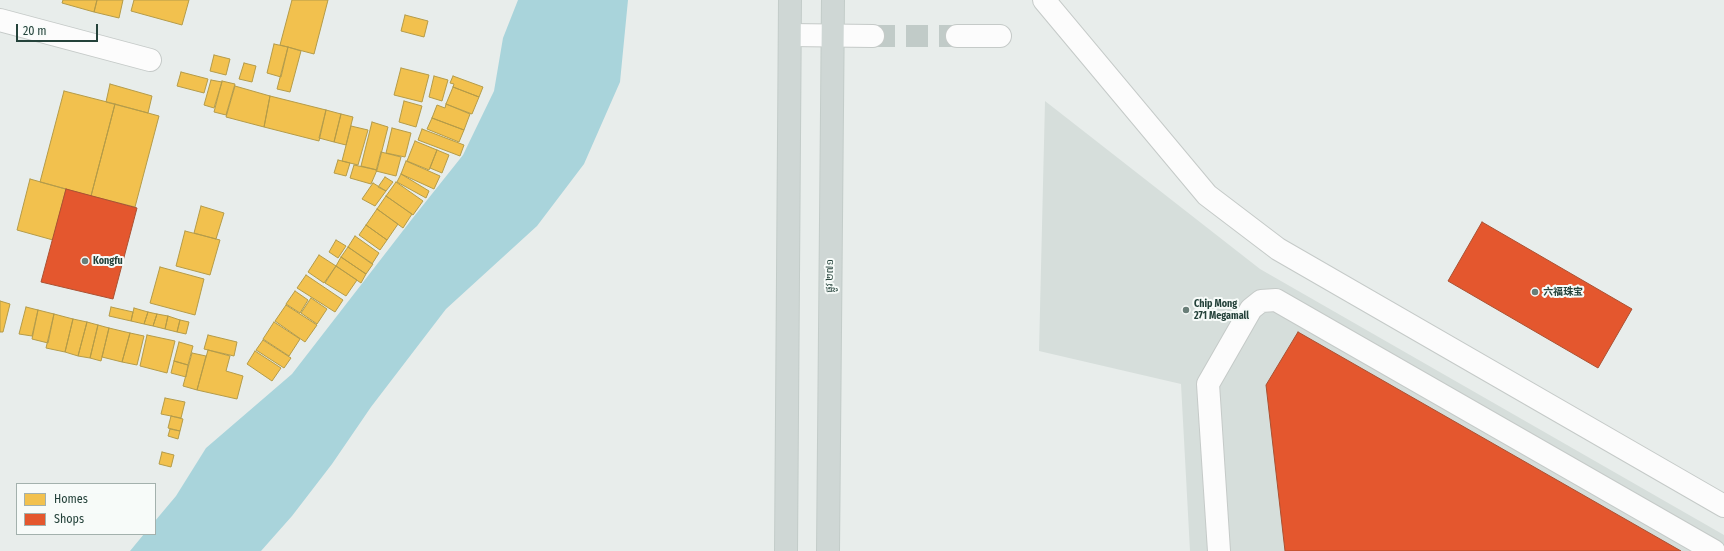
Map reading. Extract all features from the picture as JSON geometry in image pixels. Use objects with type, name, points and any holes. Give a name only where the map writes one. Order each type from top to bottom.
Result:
[{"type":"main road","points":[[786,551],[790,0]]},
{"type":"main road","name":"ផ្លូវ ២៧១","points":[[828,551],[833,0]]},
{"type":"street","points":[[1044,0],[1207,195],[1278,249],[1724,506]]},
{"type":"street","points":[[0,20],[150,60]]},
{"type":"street","points":[[790,35],[873,36]]},
{"type":"street","points":[[957,36],[1000,36]]},
{"type":"street","points":[[1219,551],[1208,384],[1251,309],[1261,301],[1276,300],[1714,551]]},
{"type":"shaded area","name":"Chip Mong 271 Megamall","points":[[1045,101],[1260,269],[1724,535],[1724,551],[1190,551],[1181,384],[1039,351]]},
{"type":"water","points":[[518,0],[628,0],[620,82],[584,164],[537,226],[446,309],[371,407],[332,464],[292,516],[261,551],[130,551],[143,535],[156,535],[156,520],[176,496],[206,448],[292,374],[463,155],[494,91],[503,38]]},
{"type":"building: Homes","points":[[63,0],[97,0],[94,12],[62,3]]},
{"type":"building: Homes","points":[[97,0],[123,0],[119,18],[94,12]]},
{"type":"building: Homes","points":[[134,0],[189,0],[182,25],[131,11]]},
{"type":"building: Homes","points":[[292,0],[328,0],[314,54],[280,45]]},
{"type":"building: Homes","points":[[405,15],[428,21],[424,37],[401,31]]},
{"type":"building: Homes","points":[[274,44],[288,47],[281,77],[267,73]]},
{"type":"building: Homes","points":[[288,47],[301,51],[290,92],[277,89]]},
{"type":"building: Homes","points":[[214,55],[230,59],[226,75],[210,71]]},
{"type":"building: Homes","points":[[244,63],[256,66],[252,82],[239,79]]},
{"type":"building: Homes","points":[[401,68],[429,75],[422,102],[394,95]]},
{"type":"building: Homes","points":[[181,72],[208,79],[204,93],[177,86]]},
{"type":"building: Homes","points":[[434,76],[448,80],[442,101],[429,97]]},
{"type":"building: Homes","points":[[453,76],[483,87],[479,97],[453,87],[454,84],[450,83]]},
{"type":"building: Homes","points":[[211,80],[222,82],[214,108],[204,105]]},
{"type":"building: Homes","points":[[222,81],[235,84],[226,115],[214,112]]},
{"type":"building: Homes","points":[[110,84],[152,96],[148,113],[106,102]]},
{"type":"building: Homes","points":[[235,86],[270,96],[264,127],[226,117]]},
{"type":"building: Homes","points":[[453,87],[479,97],[472,114],[446,104]]},
{"type":"building: Homes","points":[[64,91],[115,104],[91,196],[40,182]]},
{"type":"building: Homes","points":[[270,96],[326,110],[319,141],[264,127]]},
{"type":"building: Homes","points":[[404,101],[422,106],[416,127],[399,122]]},
{"type":"building: Homes","points":[[115,104],[159,116],[135,207],[91,196]]},
{"type":"building: Homes","points":[[446,104],[470,114],[464,130],[432,118],[437,105],[445,108]]},
{"type":"building: Homes","points":[[326,110],[341,114],[334,142],[319,138]]},
{"type":"building: Homes","points":[[341,114],[353,117],[346,145],[334,142]]},
{"type":"building: Homes","points":[[432,118],[464,130],[459,142],[427,129]]},
{"type":"building: Homes","points":[[372,122],[388,127],[377,170],[361,166]]},
{"type":"building: Homes","points":[[351,126],[368,130],[358,165],[342,161]]},
{"type":"building: Homes","points":[[392,128],[411,133],[405,157],[386,153]]},
{"type":"building: Homes","points":[[422,129],[464,145],[460,156],[418,140]]},
{"type":"building: Homes","points":[[415,141],[437,150],[429,170],[407,161]]},
{"type":"building: Homes","points":[[437,150],[449,155],[442,173],[430,168]]},
{"type":"building: Homes","points":[[381,152],[401,157],[396,176],[376,171]]},
{"type":"building: Homes","points":[[338,160],[350,163],[346,176],[334,173]]},
{"type":"building: Homes","points":[[406,161],[440,176],[434,189],[401,174]]},
{"type":"building: Homes","points":[[354,165],[377,170],[371,184],[350,178]]},
{"type":"building: Homes","points":[[401,174],[429,191],[426,198],[397,182]]},
{"type":"building: Homes","points":[[385,177],[393,182],[386,191],[378,187]]},
{"type":"building: Homes","points":[[30,179],[66,189],[53,240],[17,230]]},
{"type":"building: Homes","points":[[396,182],[423,201],[413,215],[386,196]]},
{"type":"building: Homes","points":[[373,183],[386,191],[375,206],[362,199]]},
{"type":"building: Homes","points":[[386,196],[412,214],[403,228],[377,209]]},
{"type":"building: Homes","points":[[201,206],[224,213],[216,239],[194,233]]},
{"type":"building: Homes","points":[[377,209],[398,224],[387,240],[366,225]]},
{"type":"building: Homes","points":[[366,225],[387,240],[380,250],[359,235]]},
{"type":"building: Homes","points":[[185,231],[220,240],[210,275],[176,266]]},
{"type":"building: Homes","points":[[355,236],[379,253],[372,264],[348,247]]},
{"type":"building: Homes","points":[[336,240],[346,246],[338,258],[329,252]]},
{"type":"building: Homes","points":[[348,247],[373,264],[366,274],[341,257]]},
{"type":"building: Homes","points":[[319,255],[336,266],[324,283],[308,272]]},
{"type":"building: Homes","points":[[341,257],[366,274],[361,283],[336,266]]},
{"type":"building: Homes","points":[[336,266],[357,280],[346,296],[325,283]]},
{"type":"building: Homes","points":[[160,267],[204,279],[195,315],[150,303]]},
{"type":"building: Homes","points":[[306,275],[343,300],[335,312],[297,288]]},
{"type":"building: Homes","points":[[295,291],[308,300],[300,313],[286,304]]},
{"type":"building: Homes","points":[[311,298],[327,309],[317,324],[301,313]]},
{"type":"building: Homes","points":[[0,301],[10,304],[3,332],[0,332]]},
{"type":"building: Homes","points":[[286,305],[317,325],[305,342],[275,321]]},
{"type":"building: Homes","points":[[26,307],[38,310],[32,336],[19,334]]},
{"type":"building: Homes","points":[[111,307],[133,312],[131,321],[109,316]]},
{"type":"building: Homes","points":[[134,308],[148,312],[144,324],[131,321]]},
{"type":"building: Homes","points":[[38,310],[54,314],[48,343],[32,339]]},
{"type":"building: Homes","points":[[148,312],[157,314],[153,326],[144,324]]},
{"type":"building: Homes","points":[[54,314],[73,319],[65,352],[46,348]]},
{"type":"building: Homes","points":[[157,314],[168,316],[165,329],[153,326]]},
{"type":"building: Homes","points":[[168,316],[180,320],[177,332],[165,329]]},
{"type":"building: Homes","points":[[73,319],[87,322],[78,356],[65,352]]},
{"type":"building: Homes","points":[[180,320],[189,322],[186,334],[177,332]]},
{"type":"building: Homes","points":[[87,322],[98,325],[90,358],[78,356]]},
{"type":"building: Homes","points":[[274,322],[300,339],[289,356],[263,339]]},
{"type":"building: Homes","points":[[98,325],[109,328],[101,361],[90,358]]},
{"type":"building: Homes","points":[[109,328],[130,333],[122,362],[102,357]]},
{"type":"building: Homes","points":[[130,333],[144,336],[137,365],[122,362]]},
{"type":"building: Homes","points":[[147,335],[175,341],[167,373],[140,366]]},
{"type":"building: Homes","points":[[208,335],[237,342],[234,356],[204,349]]},
{"type":"building: Homes","points":[[263,340],[291,358],[284,368],[256,350]]},
{"type":"building: Homes","points":[[179,342],[193,346],[188,365],[174,361]]},
{"type":"building: Homes","points":[[208,350],[230,356],[226,371],[243,376],[237,399],[197,390]]},
{"type":"building: Homes","points":[[255,351],[281,368],[272,381],[247,364]]},
{"type":"building: Homes","points":[[192,353],[206,356],[197,390],[183,386]]},
{"type":"building: Homes","points":[[174,361],[188,365],[186,377],[171,373]]},
{"type":"building: Homes","points":[[165,398],[185,402],[181,418],[161,414]]},
{"type":"building: Homes","points":[[171,416],[183,419],[180,431],[168,428]]},
{"type":"building: Homes","points":[[170,429],[180,431],[178,439],[168,436]]},
{"type":"building: Homes","points":[[162,452],[174,455],[171,467],[159,464]]},
{"type":"building: Shops","name":"Kongfu","points":[[66,189],[137,208],[113,299],[41,282]]},
{"type":"building: Shops","name":"六福珠宝","points":[[1482,222],[1632,309],[1598,368],[1448,281]]},
{"type":"building: Shops","points":[[1298,332],[1681,551],[1285,551],[1266,385]]},
{"type":"tunnel","points":[[873,36],[957,36]]},
{"type":"place","name":"Kongfu","points":[[85,261]]},
{"type":"place","name":"六福珠宝","points":[[1535,292]]},
{"type":"place","name":"Chip Mong 271 Megamall","points":[[1186,310]]}]
